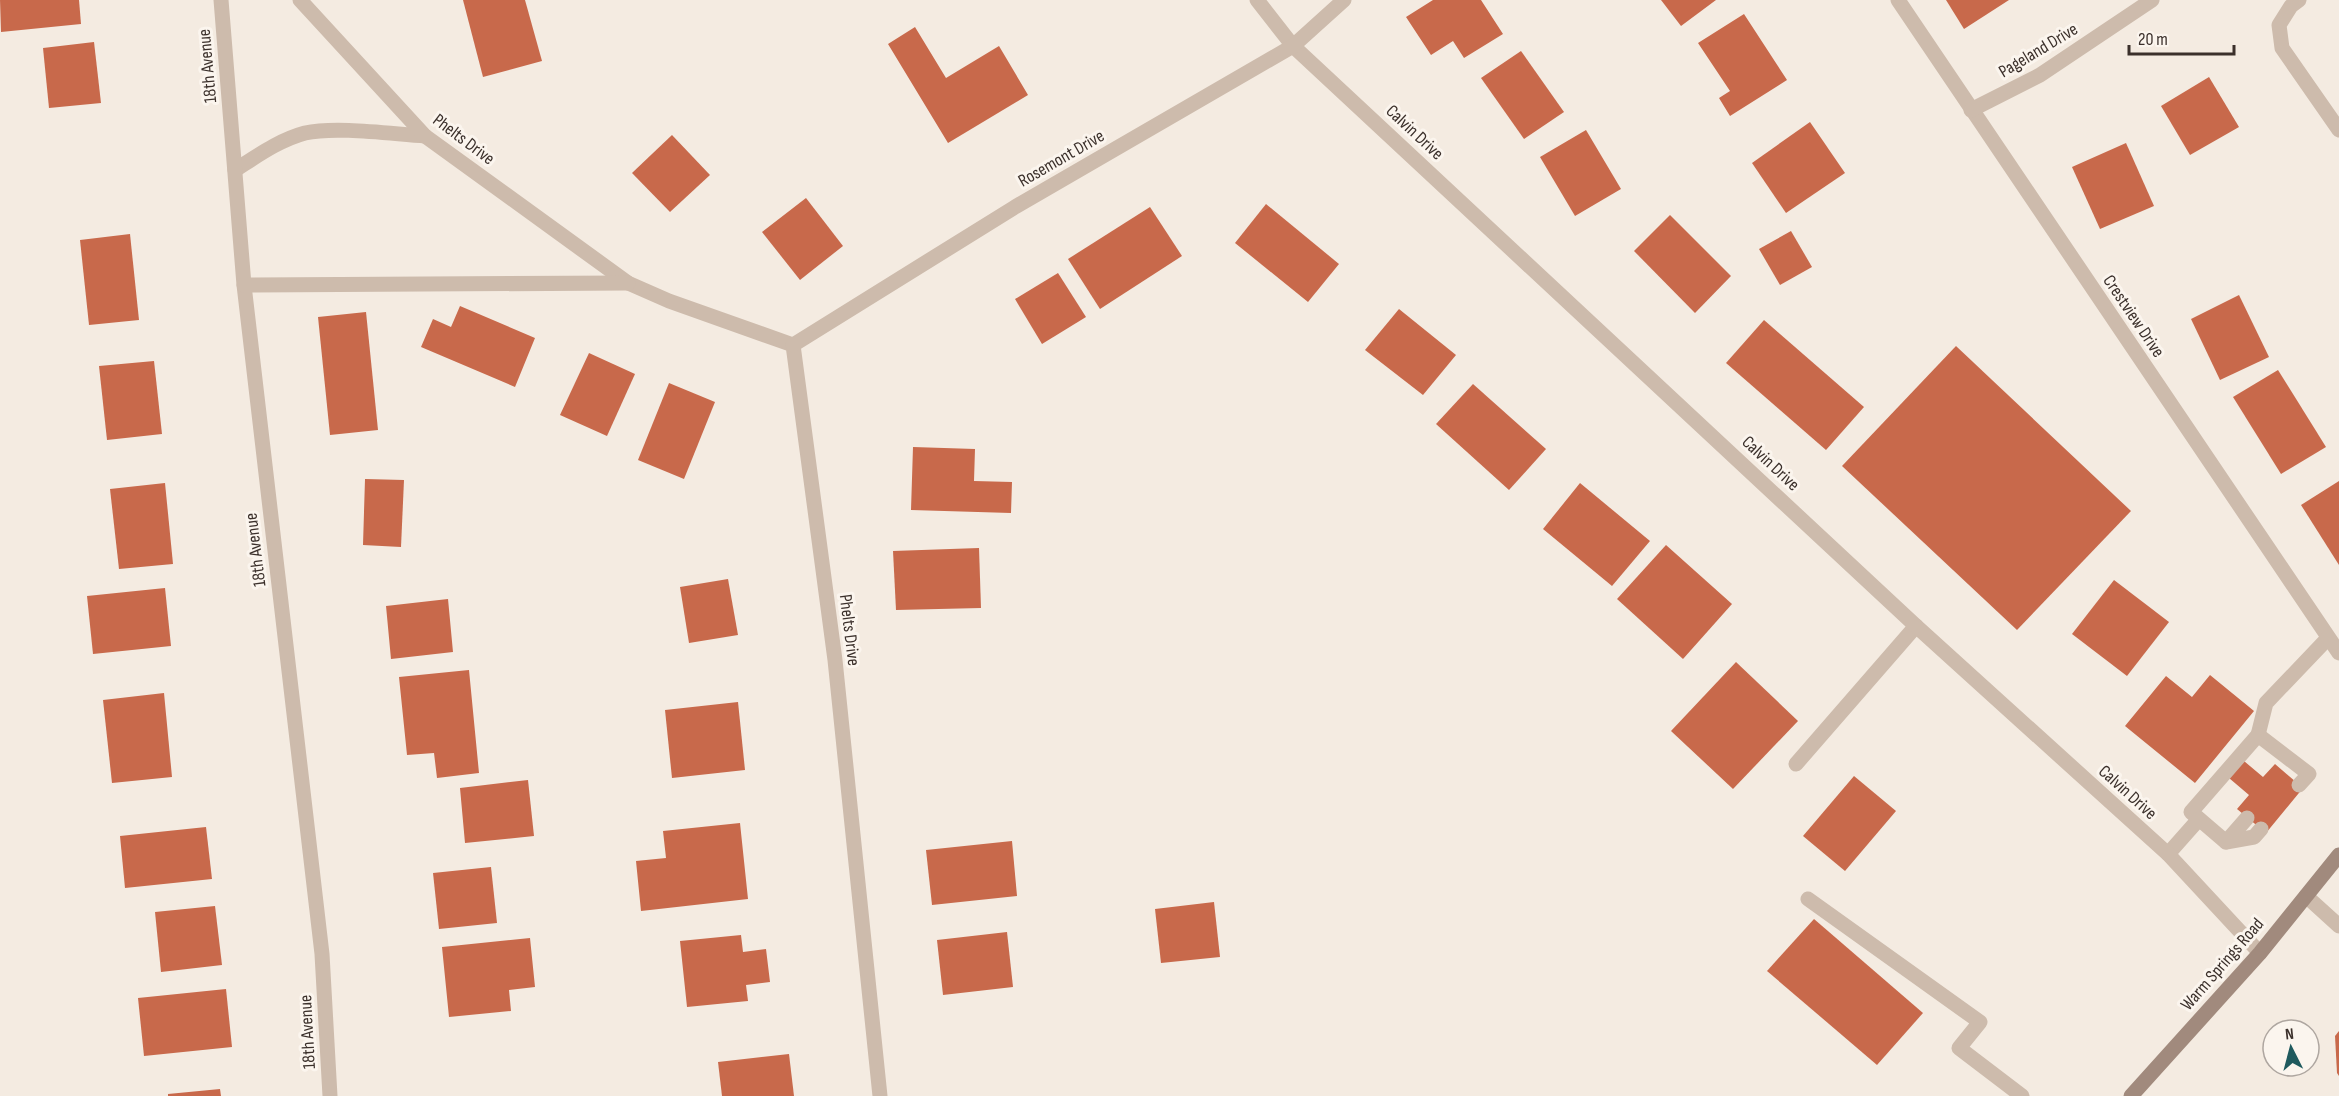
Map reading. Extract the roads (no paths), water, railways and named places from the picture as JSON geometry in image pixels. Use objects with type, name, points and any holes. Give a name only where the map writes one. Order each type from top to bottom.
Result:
[{"type":"main road","name":"Warm Springs Road","points":[[2131,1096],[2260,953],[2339,855]]},
{"type":"street","name":"18th Avenue","points":[[221,0],[244,285],[322,954],[330,1096]]},
{"type":"street","name":"Phelts Drive","points":[[300,0],[425,136],[628,282],[669,301],[793,345],[835,660],[880,1096]]},
{"type":"street","name":"Calvin Drive","points":[[1257,0],[1293,46],[1916,626],[2168,854],[2260,953]]},
{"type":"street","name":"Rosemont Drive","points":[[793,345],[1015,207],[1293,46],[1344,0]]},
{"type":"street","name":"Crestview Drive","points":[[1898,0],[2339,653]]},
{"type":"street","name":"Pageland Drive","points":[[1971,110],[2040,75],[2151,0]]},
{"type":"street","points":[[2299,0],[2291,6],[2279,26],[2282,48],[2339,130]]},
{"type":"street","points":[[235,170],[273,145],[306,133],[347,131],[425,136]]},
{"type":"street","name":"Phelts Drive","points":[[244,285],[628,282]]},
{"type":"street","points":[[1796,764],[1916,626]]},
{"type":"street","points":[[2226,842],[2191,812],[2258,735],[2266,703],[2328,638]]},
{"type":"street","points":[[2258,735],[2289,767],[2309,774],[2299,785]]},
{"type":"street","points":[[2226,842],[2247,818]]},
{"type":"street","points":[[2168,854],[2199,819]]},
{"type":"street","points":[[2226,842],[2254,837],[2261,829]]},
{"type":"street","points":[[2306,896],[2339,926]]},
{"type":"street","points":[[1808,898],[1980,1022],[1959,1048],[2022,1096]]}]
